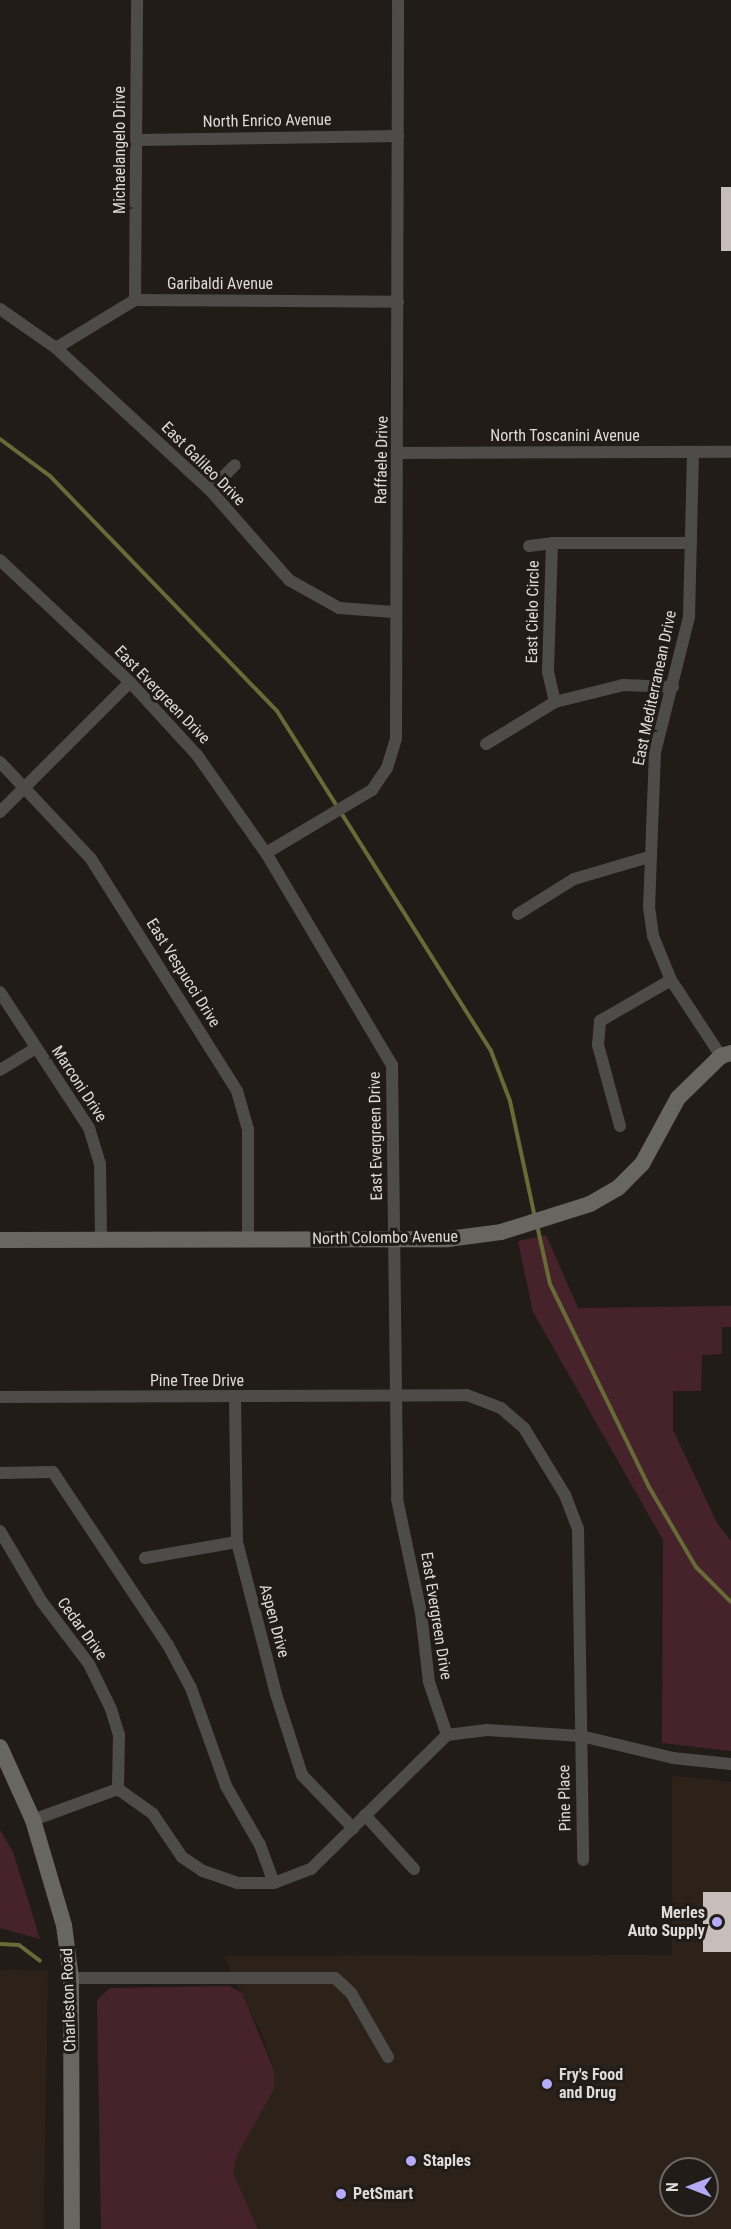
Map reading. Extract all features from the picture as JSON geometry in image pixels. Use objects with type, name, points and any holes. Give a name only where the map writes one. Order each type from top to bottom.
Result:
[{"type":"street","name":"Michaelangelo Drive","points":[[135,300],[137,0]]},
{"type":"street","name":"Raffaele Drive","points":[[266,853],[372,790],[387,768],[396,739],[394,612],[399,453],[398,0]]},
{"type":"street","name":"North Enrico Avenue","points":[[137,140],[398,136]]},
{"type":"street","name":"Garibaldi Avenue","points":[[135,300],[398,302]]},
{"type":"street","points":[[56,348],[135,300]]},
{"type":"street","name":"East Galileo Drive","points":[[0,309],[56,348],[210,490],[289,580],[339,608],[394,612]]},
{"type":"street","name":"North Toscanini Avenue","points":[[399,453],[731,453]]},
{"type":"street","name":"East Mediterranean Drive","points":[[693,453],[689,617],[673,687],[654,752],[649,857],[653,936],[671,980],[726,1054]]},
{"type":"street","points":[[210,490],[235,465]]},
{"type":"street","points":[[530,546],[552,543]]},
{"type":"street","name":"East Cielo Circle","points":[[555,702],[548,670],[552,543],[691,543]]},
{"type":"street","name":"East Evergreen Drive","points":[[0,560],[130,682],[198,755],[266,853],[392,1065],[394,1395],[397,1499],[422,1613],[429,1682],[447,1735]]},
{"type":"street","points":[[0,812],[130,682]]},
{"type":"street","points":[[486,744],[555,702],[623,685],[673,687]]},
{"type":"street","name":"East Vespucci Drive","points":[[0,762],[25,785],[91,859],[237,1091],[248,1129],[248,1239]]},
{"type":"street","points":[[518,914],[574,879],[649,857]]},
{"type":"street","points":[[620,1126],[597,1045],[600,1021],[671,980]]},
{"type":"street","name":"Marconi Drive","points":[[0,992],[89,1128],[97,1148],[101,1240]]},
{"type":"street","points":[[0,1070],[36,1048]]},
{"type":"street","name":"North Colombo Avenue","points":[[0,1240],[448,1239],[501,1232],[590,1204],[618,1188],[642,1164],[678,1098],[726,1054]]},
{"type":"street","name":"Pine Tree Drive","points":[[0,1397],[235,1398],[467,1395],[501,1407],[524,1428],[565,1495],[578,1529],[581,1736]]},
{"type":"street","name":"Aspen Drive","points":[[235,1398],[237,1542],[302,1775],[353,1828]]},
{"type":"street","points":[[0,1473],[53,1472],[168,1644],[191,1688],[226,1786],[260,1845],[274,1882]]},
{"type":"street","name":"Cedar Drive","points":[[0,1531],[42,1602],[89,1664],[111,1709],[119,1735],[118,1789]]},
{"type":"street","points":[[145,1558],[237,1542]]},
{"type":"street","points":[[33,1820],[118,1789],[153,1814],[182,1857],[202,1871],[237,1882],[274,1882],[311,1869],[447,1735],[487,1730],[581,1736],[673,1758],[731,1764]]},
{"type":"street","name":"Pine Place","points":[[581,1736],[583,1860]]},
{"type":"street","name":"Charleston Road","points":[[0,1747],[33,1820],[64,1925],[71,1978],[72,2229]]},
{"type":"street","points":[[366,1815],[414,1869]]},
{"type":"street","points":[[71,1978],[335,1978],[351,1993],[388,2057]]},
{"type":"shaded area","points":[[546,1235],[578,1308],[731,1306],[731,1327],[722,1327],[722,1354],[702,1355],[701,1391],[673,1391],[673,1430],[717,1523],[731,1541],[731,1751],[662,1743],[663,1540],[533,1312],[518,1241]]},
{"type":"shaded area","points":[[672,1776],[731,1782],[731,2229],[258,2229],[233,2173],[237,2156],[274,2089],[274,2070],[266,2044],[224,1956],[672,1955]]},
{"type":"shaded area","points":[[0,1830],[13,1852],[40,1939],[0,1928]]},
{"type":"shaded area","points":[[0,1970],[48,1971],[43,2229],[0,2229]]},
{"type":"shaded area","points":[[229,1986],[242,1993],[274,2070],[274,2089],[237,2156],[233,2173],[258,2229],[101,2229],[97,2000],[110,1988]]},
{"type":"building","points":[[721,187],[731,187],[731,251],[721,251]]},
{"type":"building","name":"Merles Auto Supply","points":[[703,1892],[731,1892],[731,1952],[703,1952]]},
{"type":"waterway","points":[[0,439],[50,476],[277,711],[491,1051],[510,1101],[535,1218]]},
{"type":"waterway","points":[[537,1225],[550,1284],[649,1487],[696,1567],[731,1602]]},
{"type":"waterway","points":[[0,1944],[19,1945],[40,1961]]},
{"type":"place","name":"Merles Auto Supply","points":[[717,1922]]},
{"type":"place","name":"Fry's Food and Drug","points":[[547,2084]]},
{"type":"place","name":"Staples","points":[[411,2161]]},
{"type":"place","name":"PetSmart","points":[[341,2194]]}]
